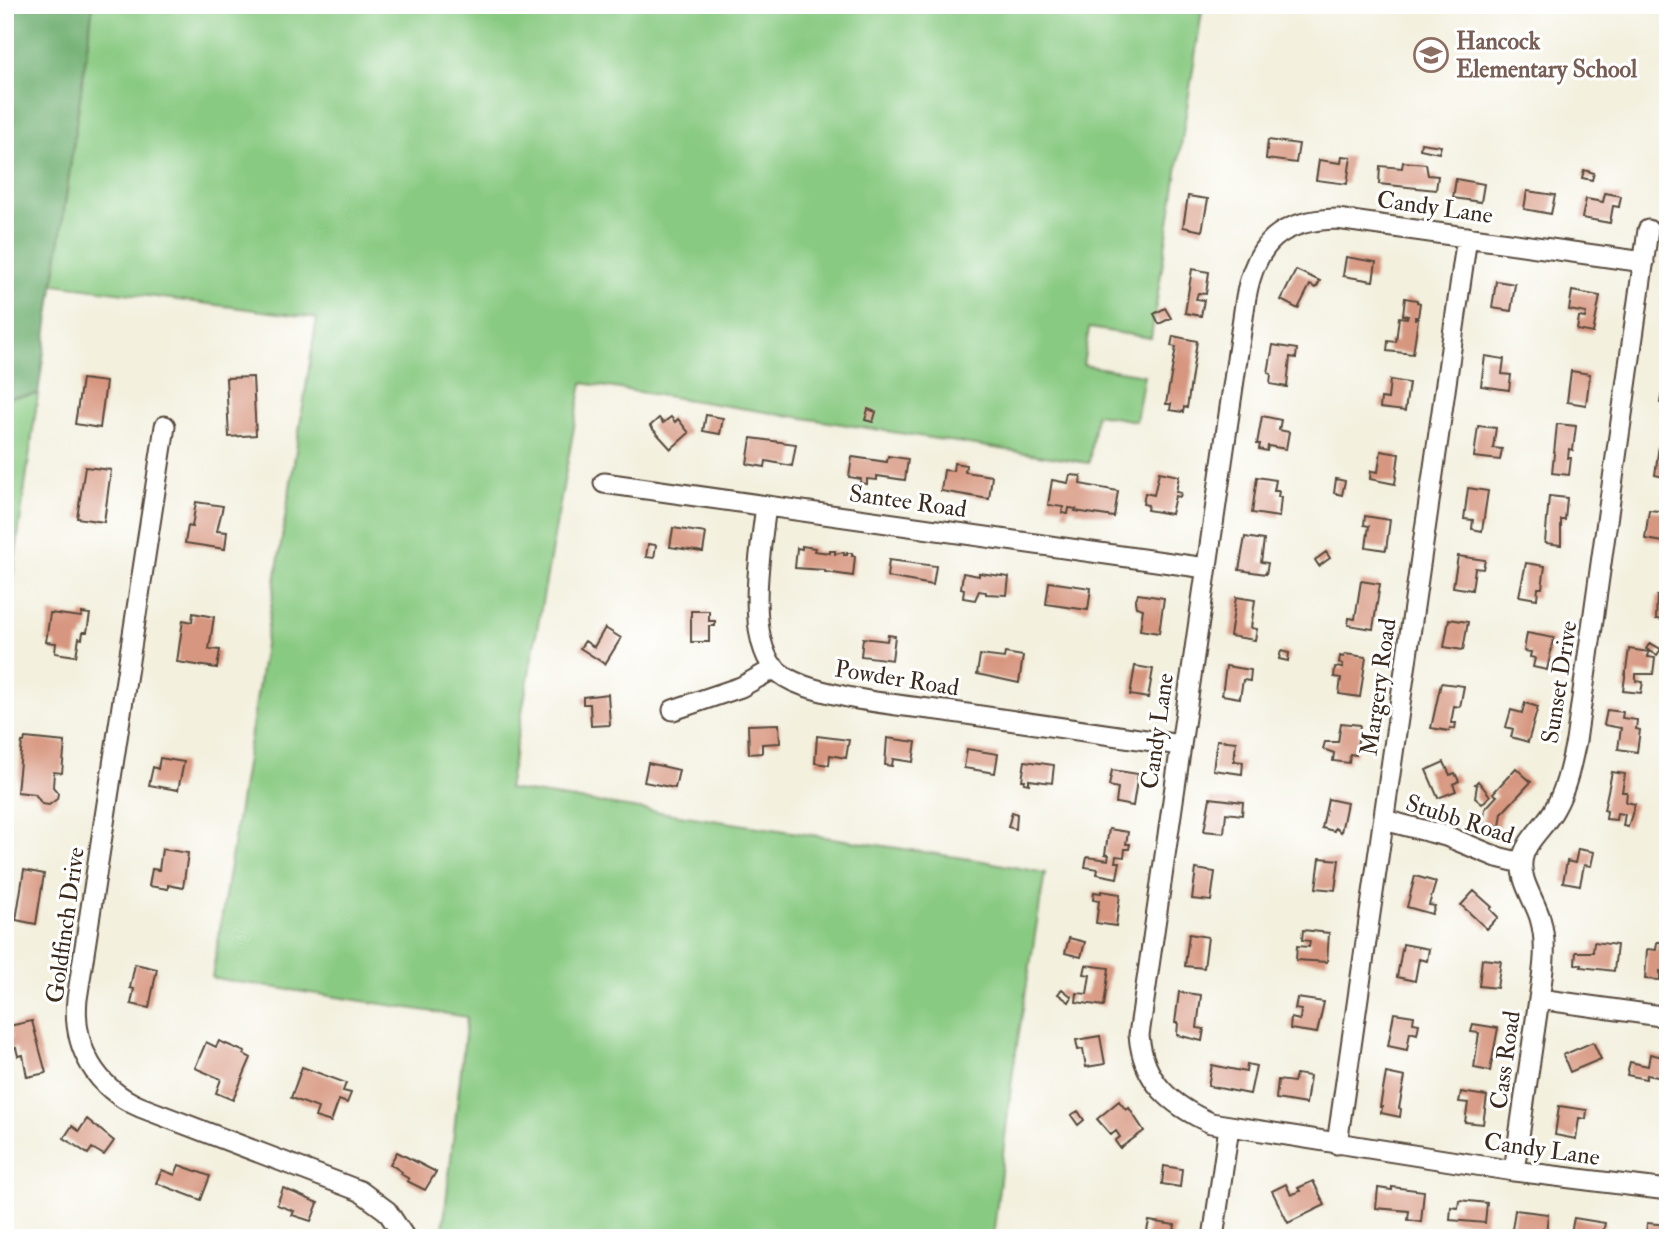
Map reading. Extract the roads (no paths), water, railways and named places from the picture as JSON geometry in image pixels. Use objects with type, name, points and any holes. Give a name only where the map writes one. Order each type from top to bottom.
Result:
[{"type":"street","name":"Candy Lane","points":[[1644,262],[1351,220],[1324,220],[1284,230],[1265,245],[1253,267],[1246,297],[1140,1017],[1140,1052],[1146,1067],[1165,1094],[1194,1115],[1212,1123],[1514,1171],[1668,1189]]},
{"type":"street","name":"Sunset Drive","points":[[1522,863],[1525,850],[1561,797],[1576,741],[1648,230]]},
{"type":"street","name":"Margery Road","points":[[1338,1143],[1467,237]]},
{"type":"street","name":"Goldfinch Drive","points":[[165,426],[77,999],[76,1021],[80,1044],[96,1074],[120,1097],[360,1191],[387,1212],[405,1238]]},
{"type":"street","name":"Santee Road","points":[[604,483],[1206,568]]},
{"type":"street","points":[[673,710],[741,687],[775,668],[762,639],[756,600],[766,506]]},
{"type":"street","name":"Powder Road","points":[[775,668],[802,684],[845,696],[1180,745]]},
{"type":"street","name":"Stubb Road","points":[[1384,820],[1446,836],[1496,858],[1522,863]]},
{"type":"street","points":[[1522,863],[1523,876],[1544,934],[1544,969],[1539,999],[1668,1017]]},
{"type":"street","name":"Cass Road","points":[[1514,1171],[1539,999]]},
{"type":"street","points":[[1213,1238],[1228,1127]]},
{"type":"place","name":"Hancock Elementary School","points":[[1431,55]]}]
